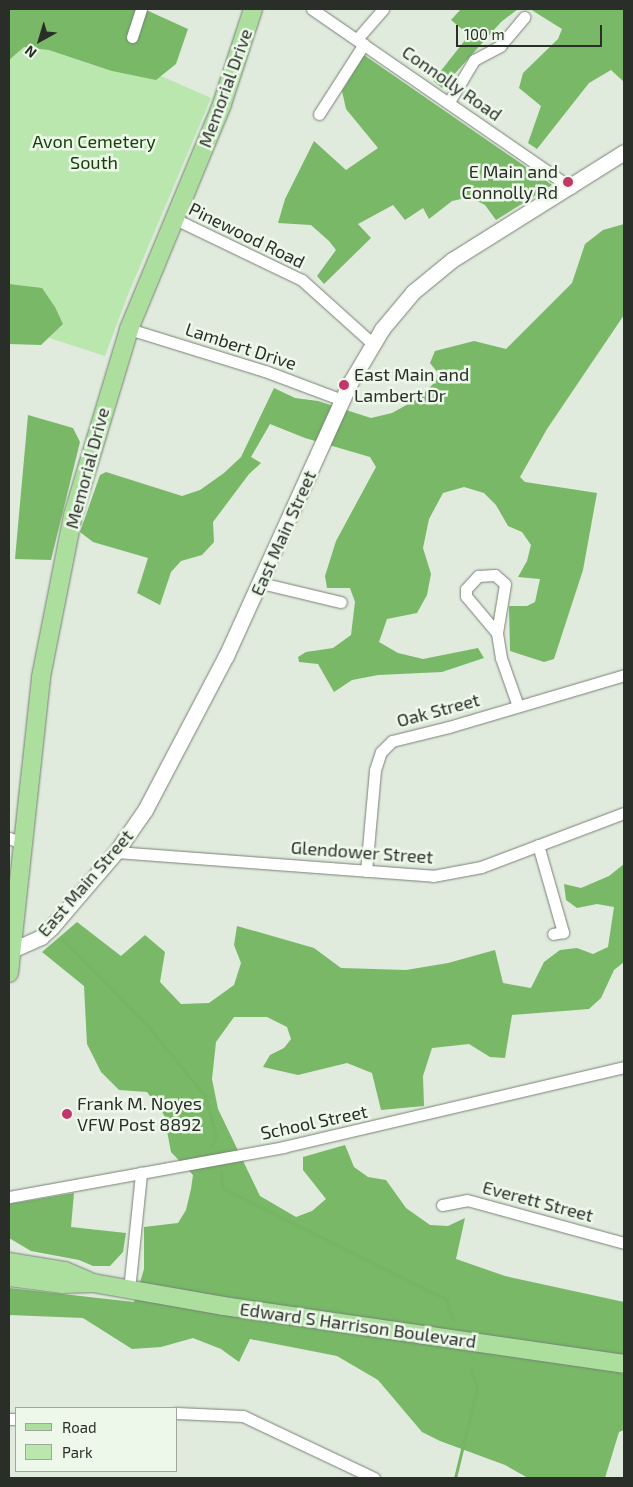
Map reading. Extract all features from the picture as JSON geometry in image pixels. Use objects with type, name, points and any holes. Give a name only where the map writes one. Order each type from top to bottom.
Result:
[{"type":"main road","name":"Memorial Drive","points":[[12,950],[17,841],[37,706],[52,614],[84,475],[129,328],[227,89],[253,9]]},
{"type":"main road","name":"East Main Street","points":[[12,950],[41,937],[116,852],[145,810],[261,583],[342,400],[372,343],[413,292],[439,270],[466,250],[571,188],[624,152]]},
{"type":"main road","points":[[9,973],[12,950]]},
{"type":"main road","points":[[9,1250],[65,1271]]},
{"type":"main road","name":"Edward S Harrison Boulevard","points":[[9,1262],[65,1271],[93,1283]]},
{"type":"main road","name":"Edward S Harrison Boulevard","points":[[12,1278],[93,1283],[624,1364]]},
{"type":"street","points":[[132,37],[141,9]]},
{"type":"street","name":"Connolly Road","points":[[312,9],[571,188]]},
{"type":"street","points":[[319,114],[360,42],[383,9]]},
{"type":"street","points":[[449,102],[474,60],[500,46],[524,17]]},
{"type":"street","name":"Pinewood Road","points":[[173,218],[302,280],[372,343]]},
{"type":"street","name":"Lambert Drive","points":[[129,328],[267,371],[342,400]]},
{"type":"street","points":[[497,633],[466,596],[466,588],[478,576],[495,575],[505,584],[497,633],[501,658],[518,706]]},
{"type":"street","points":[[261,583],[341,602]]},
{"type":"street","name":"Oak Street","points":[[366,871],[375,770],[385,746],[400,737],[450,727],[624,674]]},
{"type":"street","name":"Glendower Street","points":[[116,852],[366,871],[449,874],[481,867],[624,813]]},
{"type":"street","points":[[538,845],[562,932],[553,934]]},
{"type":"street","name":"School Street","points":[[9,1198],[397,1122],[624,1067]]},
{"type":"street","points":[[129,1290],[141,1173]]},
{"type":"street","name":"Everett Street","points":[[442,1205],[467,1200],[624,1243]]},
{"type":"street","points":[[178,1413],[243,1416],[374,1478]]},
{"type":"green space","name":"Avon Cemetery South","points":[[9,9],[211,98],[127,297],[105,356],[9,325]]},
{"type":"green space","points":[[9,9],[144,9],[188,29],[176,64],[156,80],[112,71],[49,50],[24,47],[9,60]]},
{"type":"green space","points":[[461,9],[518,9],[501,22],[442,88],[433,81],[469,35],[451,20]]},
{"type":"green space","points":[[530,9],[624,9],[624,82],[611,70],[589,83],[537,149],[528,143],[541,106],[519,88],[523,73],[558,39],[562,29]]},
{"type":"green space","points":[[364,55],[552,185],[496,220],[485,205],[470,197],[452,201],[429,219],[423,208],[405,220],[393,205],[358,224],[371,238],[324,284],[317,276],[336,250],[311,225],[278,223],[285,199],[314,141],[346,170],[378,148],[346,109],[342,91]]},
{"type":"green space","points":[[624,224],[624,315],[547,429],[520,477],[525,482],[597,493],[583,570],[554,659],[544,662],[510,651],[509,606],[527,606],[535,602],[540,579],[518,577],[527,561],[531,545],[522,532],[508,526],[496,505],[484,493],[464,487],[443,493],[429,519],[423,548],[431,574],[427,595],[417,613],[387,619],[379,642],[398,653],[423,659],[478,648],[484,658],[442,672],[378,675],[352,680],[334,692],[318,664],[299,662],[298,657],[306,652],[333,648],[351,635],[355,602],[350,588],[327,588],[325,576],[336,541],[376,467],[370,457],[305,438],[270,424],[251,457],[261,463],[249,474],[213,522],[214,542],[202,555],[181,561],[171,572],[160,605],[137,593],[148,558],[93,542],[80,532],[100,475],[106,472],[182,496],[200,490],[224,473],[241,457],[274,388],[295,398],[318,401],[371,418],[392,413],[419,398],[436,381],[438,373],[430,363],[435,351],[474,341],[506,349],[572,283],[585,244],[603,230]]},
{"type":"green space","points":[[9,284],[42,288],[55,307],[63,324],[41,345],[9,344]]},
{"type":"green space","points":[[28,415],[73,428],[80,442],[51,560],[15,559]]},
{"type":"green space","points":[[624,864],[624,962],[614,970],[601,998],[589,1009],[512,1015],[505,1058],[490,1057],[469,1044],[432,1048],[423,1076],[424,1106],[381,1110],[372,1073],[347,1063],[298,1075],[263,1067],[270,1055],[284,1048],[291,1039],[287,1027],[267,1017],[234,1017],[216,1042],[212,1079],[218,1109],[260,1196],[296,1217],[312,1211],[326,1199],[303,1170],[303,1157],[345,1145],[354,1167],[368,1177],[386,1180],[406,1208],[430,1225],[448,1226],[465,1218],[456,1259],[505,1276],[624,1302],[624,1430],[619,1432],[605,1478],[528,1478],[505,1465],[440,1441],[422,1432],[378,1380],[337,1356],[250,1339],[239,1362],[221,1349],[193,1338],[161,1347],[132,1349],[83,1318],[9,1315],[9,1288],[134,1302],[144,1269],[144,1227],[178,1223],[186,1210],[191,1189],[193,1175],[171,1152],[164,1115],[147,1092],[119,1090],[101,1072],[87,1044],[84,986],[42,952],[77,922],[121,956],[145,935],[165,952],[160,982],[181,1004],[209,1003],[234,985],[241,963],[234,945],[237,926],[314,948],[341,968],[406,970],[448,963],[495,950],[503,983],[531,988],[544,962],[560,950],[577,948],[593,954],[608,947],[614,907],[597,904],[577,908],[566,900],[564,884],[581,888],[609,876]]},
{"type":"green space","points":[[74,1193],[71,1227],[126,1233],[123,1252],[110,1266],[93,1266],[79,1260],[31,1251],[9,1238],[9,1204]]},
{"type":"waterway","points":[[62,938],[151,1030],[205,1096],[216,1136],[211,1147]]},
{"type":"waterway","points":[[221,1173],[222,1188],[446,1299],[453,1320]]},
{"type":"waterway","points":[[455,1478],[477,1388],[471,1369]]},
{"type":"place","name":"E Main and Connolly Rd","points":[[568,182]]},
{"type":"place","name":"East Main and Lambert Dr","points":[[344,385]]},
{"type":"place","name":"Frank M. Noyes VFW Post 8892","points":[[67,1114]]}]
